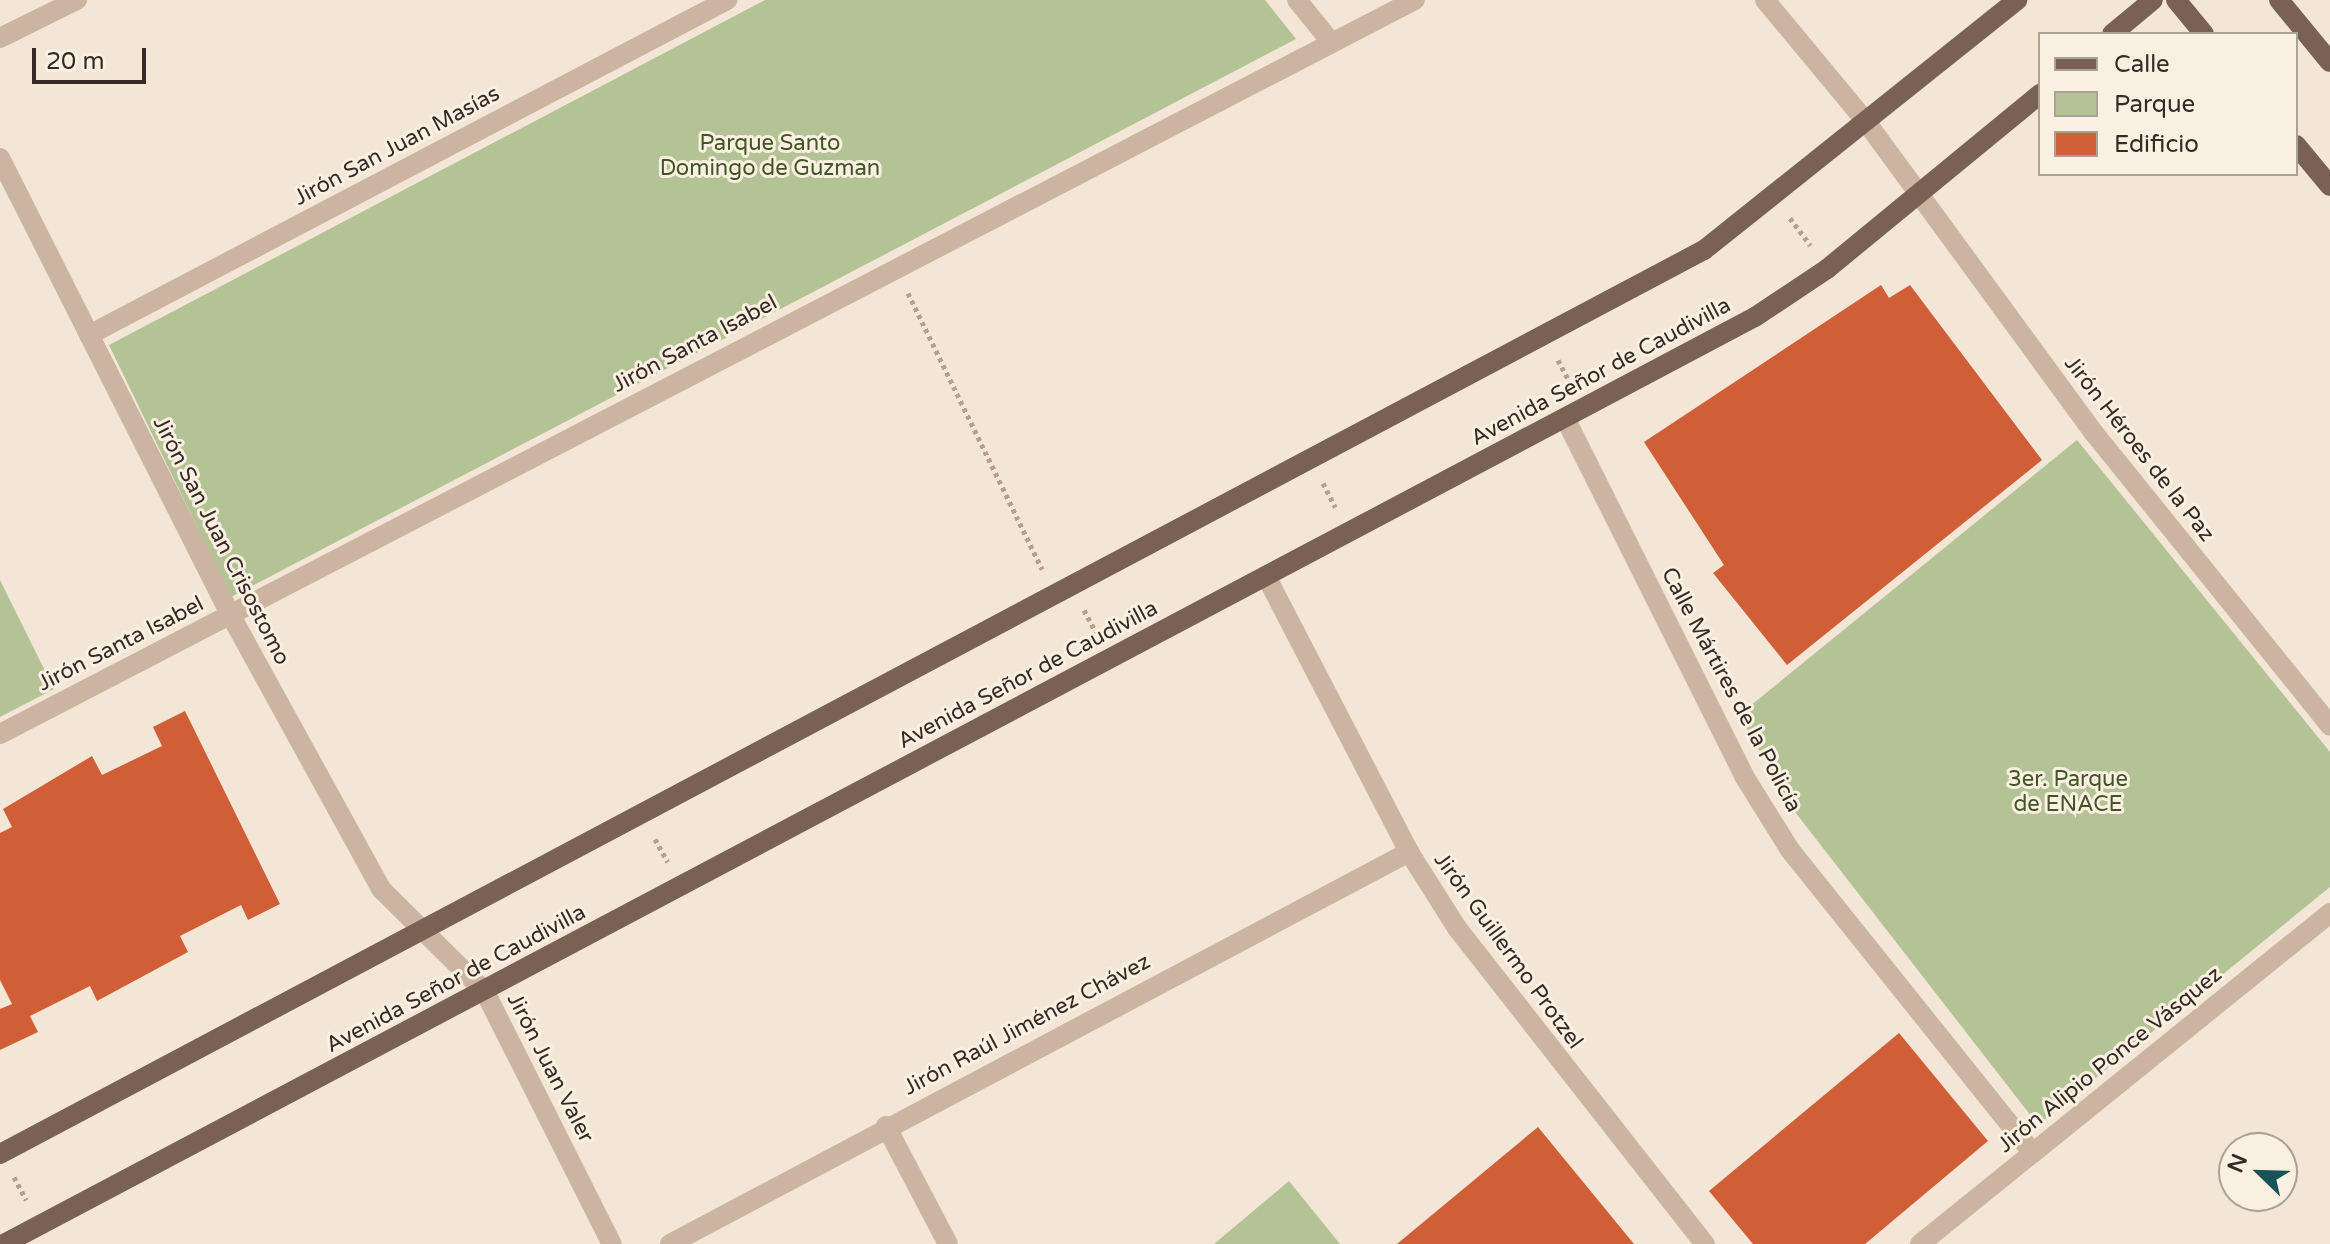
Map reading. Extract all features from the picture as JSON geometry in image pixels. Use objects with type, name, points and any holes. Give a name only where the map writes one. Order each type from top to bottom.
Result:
[{"type":"main road","points":[[0,1152],[1723,239],[2017,0]]},
{"type":"main road","points":[[2114,32],[2153,0]]},
{"type":"main road","points":[[2176,0],[2202,32]]},
{"type":"main road","points":[[2279,0],[2330,62]]},
{"type":"main road","name":"Avenida Señor de Caudivilla","points":[[4,1244],[1755,317],[1827,269],[2038,96]]},
{"type":"main road","points":[[2298,147],[2330,186]]},
{"type":"street","points":[[0,38],[77,0]]},
{"type":"street","name":"Jirón San Juan Masías","points":[[89,335],[727,0]]},
{"type":"street","points":[[1297,0],[1331,42]]},
{"type":"street","name":"Jirón Santa Isabel","points":[[0,734],[1415,0]]},
{"type":"street","name":"Jirón Héroes de la Paz","points":[[1765,0],[1867,123],[1917,196],[2094,433],[2330,726]]},
{"type":"street","name":"Jirón San Juan Crisostomo","points":[[0,158],[230,614],[381,889],[423,930]]},
{"type":"street","name":"Calle Mártires de la Policía","points":[[1565,418],[1744,776],[1790,850],[2033,1153]]},
{"type":"street","name":"Jirón Guillermo Protzel","points":[[1266,576],[1409,852],[1529,1026],[1705,1244]]},
{"type":"street","name":"Jirón Raúl Jiménez Chávez","points":[[670,1244],[886,1126],[1409,852]]},
{"type":"street","name":"Jirón Alipio Ponce Vásquez","points":[[1920,1244],[2330,913]]},
{"type":"street","name":"Jirón Juan Valer","points":[[423,930],[485,992],[612,1244]]},
{"type":"street","points":[[886,1126],[948,1244]]},
{"type":"path","points":[[1776,199],[1827,269]]},
{"type":"path","points":[[896,267],[1063,590],[1110,659]]},
{"type":"path","points":[[1545,334],[1584,408]]},
{"type":"path","points":[[1311,459],[1348,532]]},
{"type":"path","points":[[642,814],[682,887]]},
{"type":"path","points":[[0,1152],[39,1225]]},
{"type":"green space","name":"Parque Santo Domingo de Guzman","points":[[765,0],[1265,0],[1296,39],[231,597],[109,345]]},
{"type":"green space","name":"3er. Parque de ENACE","points":[[2077,440],[2330,752],[2330,887],[2038,1125],[1792,808],[1739,715]]},
{"type":"green space","points":[[0,580],[54,689],[0,717]]},
{"type":"green space","points":[[1289,1181],[1340,1244],[1214,1244]]},
{"type":"building","points":[[1881,285],[1889,298],[1910,285],[2042,460],[1787,665],[1713,573],[1724,565],[1644,442]]},
{"type":"building","points":[[185,711],[280,904],[248,920],[241,905],[180,936],[188,952],[97,1001],[90,986],[30,1016],[38,1032],[0,1050],[0,1009],[12,1004],[0,980],[0,833],[12,827],[3,809],[92,756],[102,775],[162,746],[153,727]]},
{"type":"building","points":[[1899,1033],[1988,1141],[1865,1244],[1753,1244],[1709,1191]]},
{"type":"building","points":[[1538,1127],[1634,1244],[1397,1244]]}]
